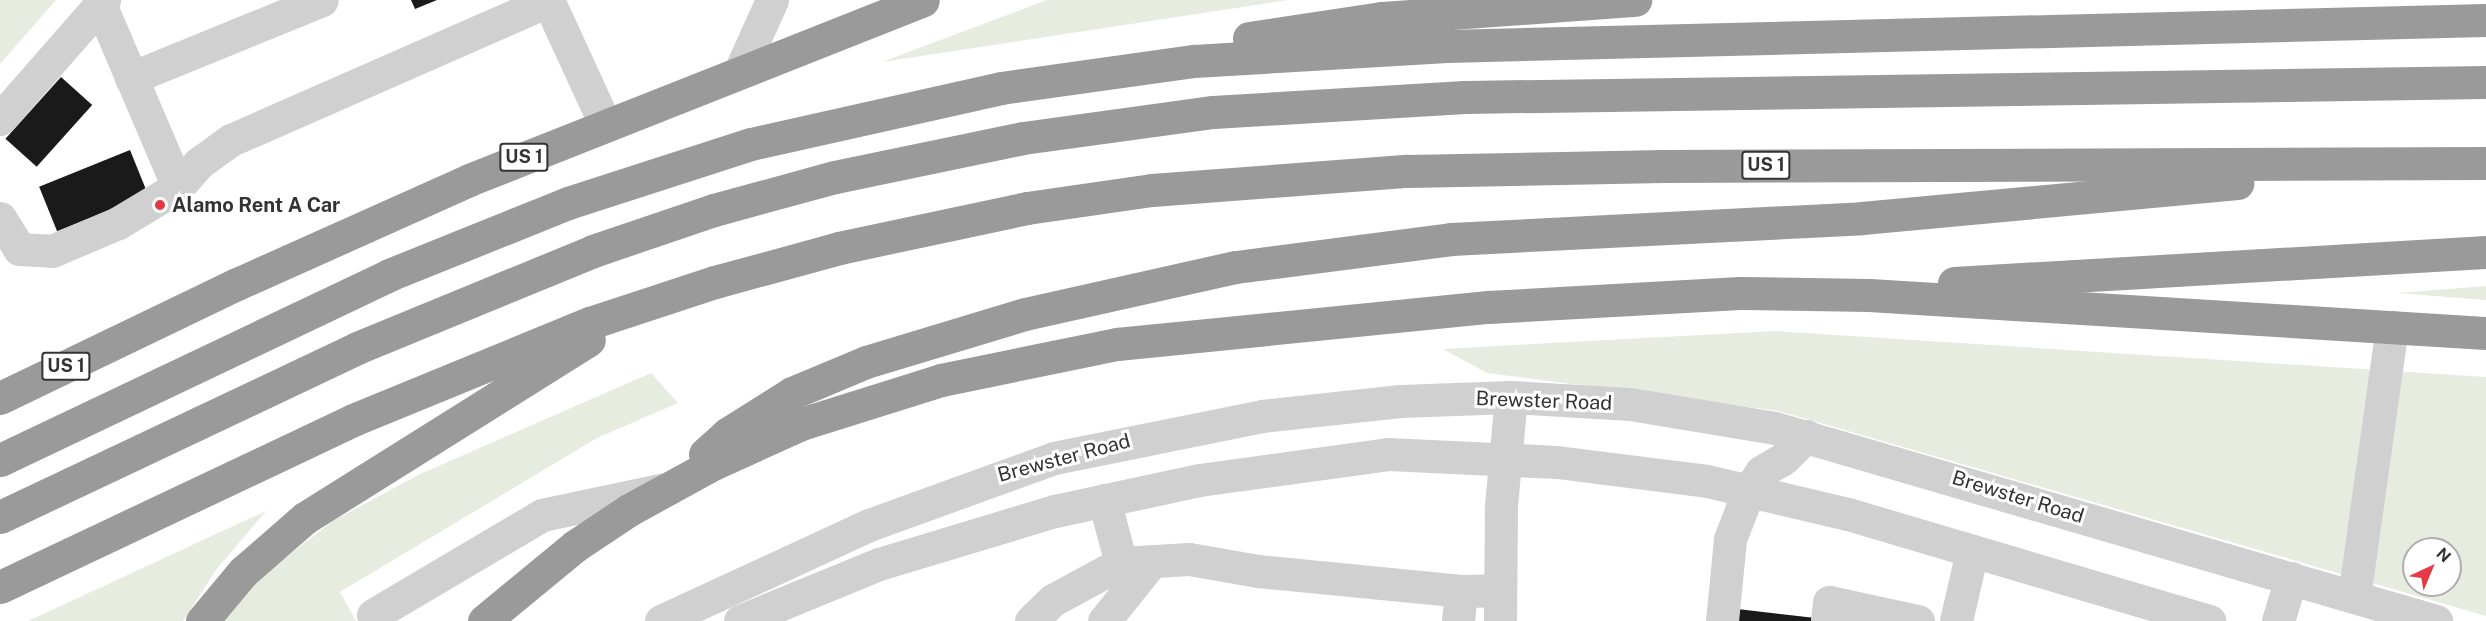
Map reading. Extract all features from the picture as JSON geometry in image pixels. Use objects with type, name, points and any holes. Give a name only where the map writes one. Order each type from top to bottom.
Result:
[{"type":"highway","name":"US 1","points":[[0,398],[352,231],[605,124],[923,0]]},
{"type":"highway","points":[[0,460],[389,275],[568,203],[802,130],[936,100],[1065,78],[1337,23],[1635,0]]},
{"type":"highway","points":[[1065,78],[1225,58],[1458,45],[2486,20]]},
{"type":"highway","points":[[0,517],[367,344],[563,263],[774,193],[897,162],[1023,138],[1213,112],[1466,97],[2486,82]]},
{"type":"highway","points":[[665,489],[727,434],[818,380],[1025,314],[1236,267],[1451,239],[1862,218],[2436,163]]},
{"type":"highway","name":"US 1","points":[[0,587],[353,420],[529,347],[651,302],[839,248],[962,220],[1152,189],[1277,178],[1675,165],[2486,163]]},
{"type":"highway","points":[[484,621],[575,546],[665,489],[756,444],[839,410],[941,380],[1059,354],[1238,330],[1477,308],[1802,293],[2162,268],[2486,252]]},
{"type":"highway","points":[[1802,293],[2486,333]]},
{"type":"highway","points":[[202,621],[262,553],[327,502],[651,302]]},
{"type":"street","points":[[131,78],[322,0]]},
{"type":"street","points":[[0,218],[19,249],[52,251],[118,223],[178,187],[199,163],[231,140],[548,0],[605,124]]},
{"type":"street","points":[[740,71],[772,0]]},
{"type":"street","points":[[0,119],[102,2],[131,78],[178,187]]},
{"type":"street","points":[[2354,597],[2392,327]]},
{"type":"street","points":[[1031,621],[1053,600],[1137,562],[1189,559],[1459,606],[1500,606],[1501,507],[1511,397]]},
{"type":"street","name":"Brewster Road","points":[[661,621],[869,525],[1015,470],[1135,439],[1287,413],[1400,400],[1511,397],[1630,404],[1705,414],[1807,436],[2436,621]]},
{"type":"street","points":[[1287,413],[1296,465]]},
{"type":"street","points":[[1722,621],[1730,539],[1749,490],[1761,472],[1783,459],[1807,436]]},
{"type":"street","points":[[740,621],[879,564],[1104,500],[1296,465],[1388,454],[1507,459],[1656,472],[1749,490],[1972,550],[2209,621]]},
{"type":"street","points":[[373,615],[542,515],[665,489]]},
{"type":"street","points":[[1104,500],[1137,562]]},
{"type":"street","points":[[1956,621],[1972,550]]},
{"type":"street","points":[[1104,621],[1137,562]]},
{"type":"street","points":[[2278,621],[2290,578]]},
{"type":"street","points":[[1827,619],[1829,602],[1918,621]]},
{"type":"shaded area","points":[[0,0],[56,0],[0,64]]},
{"type":"shaded area","points":[[1047,0],[1288,0],[882,62]]},
{"type":"shaded area","points":[[2486,286],[2486,300],[2398,293]]},
{"type":"shaded area","points":[[1774,331],[2486,377],[2486,616],[2420,597],[2462,597],[2462,537],[2402,537],[2402,592],[1779,411],[1487,373],[1443,349]]},
{"type":"shaded area","points":[[651,373],[678,403],[597,438],[340,592],[356,621],[223,621],[262,576],[333,521],[418,475]]},
{"type":"shaded area","points":[[266,511],[216,570],[183,621],[28,621]]},
{"type":"building","points":[[411,0],[437,0],[415,9]]},
{"type":"building","points":[[61,77],[92,105],[37,167],[5,139]]},
{"type":"building","points":[[130,150],[148,195],[57,231],[39,187]]},
{"type":"building","points":[[1729,608],[1833,620],[1833,621],[1727,621]]},
{"type":"place","name":"Alamo Rent A Car","points":[[160,205]]}]
